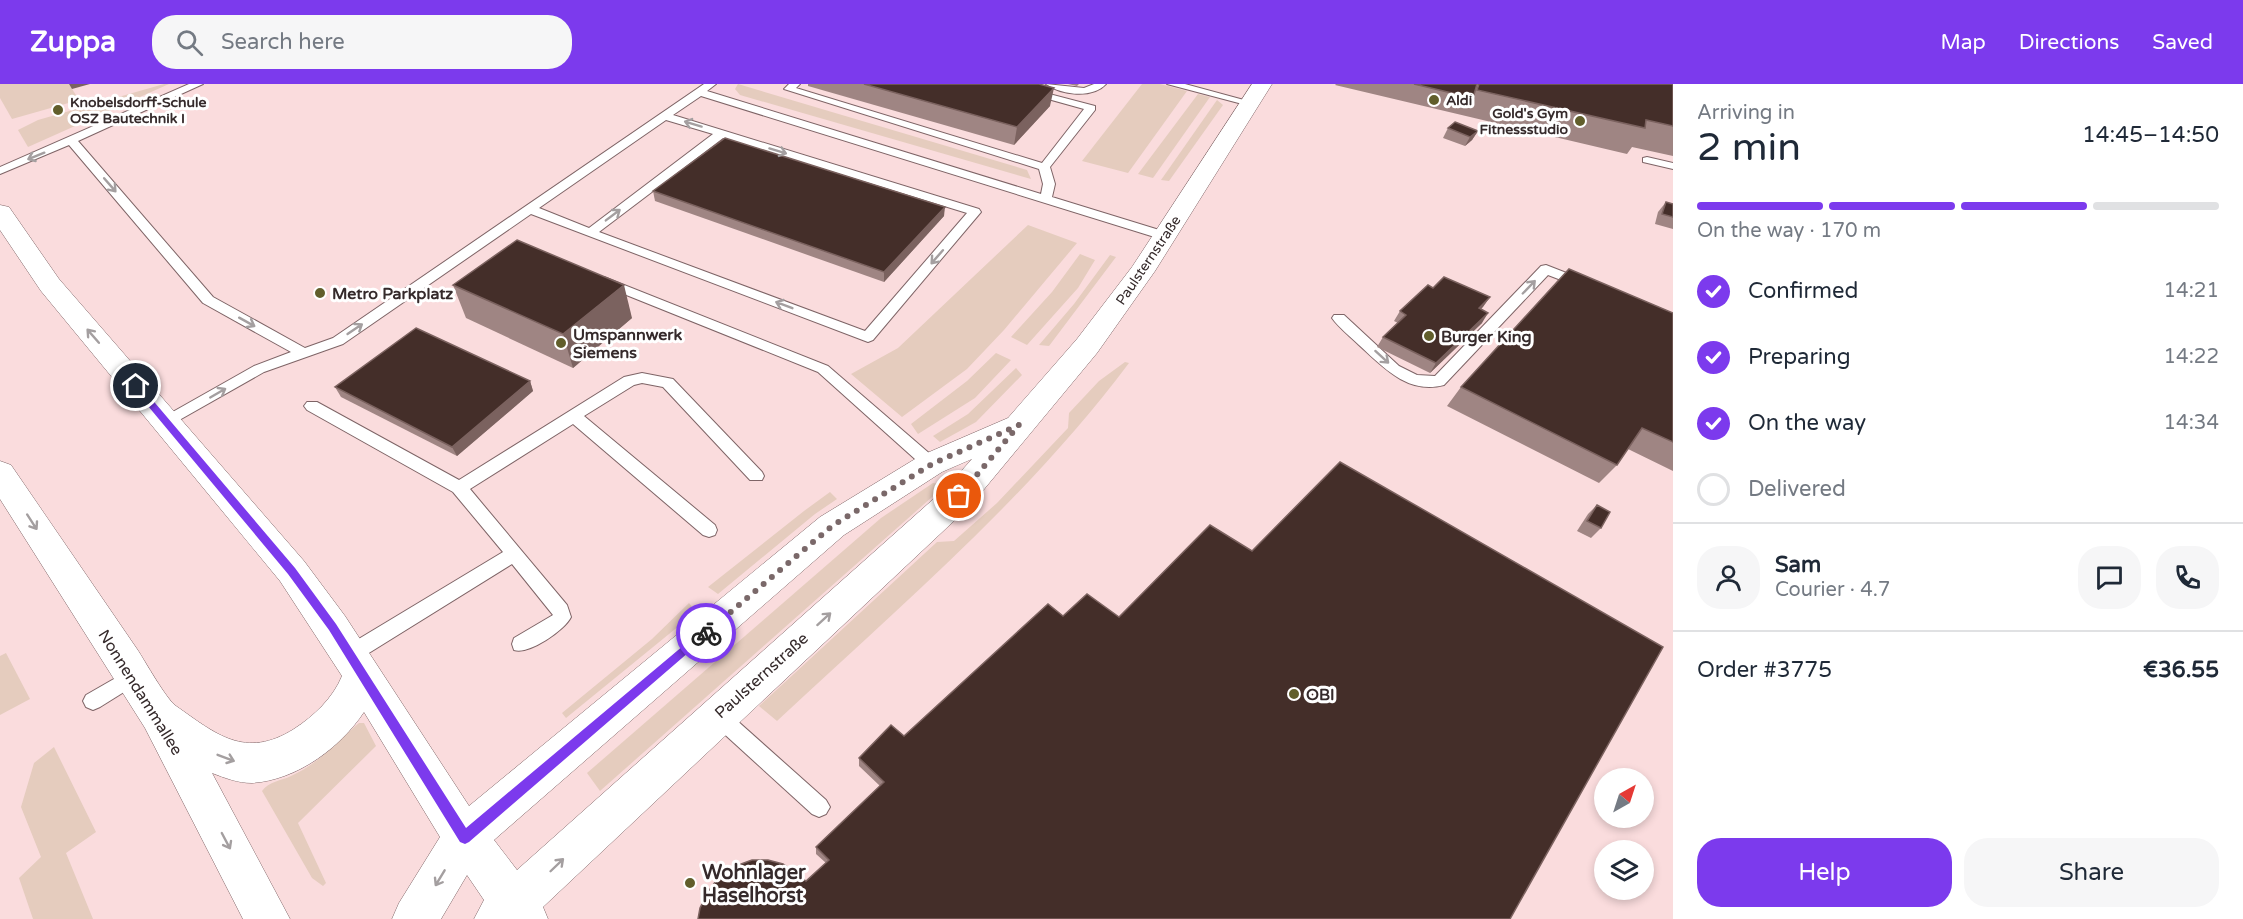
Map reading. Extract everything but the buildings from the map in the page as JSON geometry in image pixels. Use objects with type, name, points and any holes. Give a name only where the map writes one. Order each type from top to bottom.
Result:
[{"type":"main road","name":"Paulsternstraße","points":[[512,914],[602,820],[959,496],[1087,346],[1142,271],[1256,94]]},
{"type":"main road","points":[[0,212],[50,285],[292,571],[332,627],[512,914]]},
{"type":"main road","name":"Paulsternstraße","points":[[415,919],[465,837],[832,526],[932,464],[1019,425]]},
{"type":"main road","name":"Nonnendammallee","points":[[0,473],[159,715],[267,919]]},
{"type":"main road","points":[[159,715],[211,752],[234,762],[255,765],[292,753],[325,730],[350,701],[355,665]]},
{"type":"lane","points":[[0,171],[198,84]]},
{"type":"lane","points":[[167,422],[259,369],[338,340],[711,84]]},
{"type":"lane","points":[[795,84],[789,89],[1044,167]]},
{"type":"lane","points":[[999,84],[1090,108],[1044,167]]},
{"type":"lane","points":[[1052,84],[1086,92],[1094,90],[1101,84]]},
{"type":"lane","points":[[1172,84],[1256,94]]},
{"type":"lane","points":[[699,92],[1046,197],[1165,236]]},
{"type":"lane","points":[[529,209],[868,337],[975,212],[665,116]]},
{"type":"lane","points":[[590,233],[722,133]]},
{"type":"lane","points":[[72,141],[208,300],[303,353]]},
{"type":"lane","points":[[1647,160],[1673,166]]},
{"type":"lane","points":[[1044,167],[1049,184],[1046,197]]},
{"type":"lane","points":[[1339,318],[1394,369],[1414,380],[1439,381],[1546,269],[1597,291]]},
{"type":"lane","points":[[590,276],[823,369],[932,464]]},
{"type":"lane","points":[[459,488],[574,416],[636,379],[642,378],[668,383],[756,476]]},
{"type":"lane","points":[[312,406],[459,488],[561,610],[562,617],[557,623],[521,644]]},
{"type":"lane","points":[[574,416],[709,530]]},
{"type":"lane","points":[[355,665],[514,554]]},
{"type":"lane","points":[[93,701],[133,676]]},
{"type":"lane","points":[[717,715],[819,807]]},
{"type":"shaded area","points":[[0,84],[69,84],[79,100],[12,119],[0,98]]},
{"type":"shaded area","points":[[169,84],[28,147],[18,130],[38,120]]},
{"type":"shaded area","points":[[738,84],[1027,170],[1031,179],[740,95],[735,89]]},
{"type":"shaded area","points":[[1142,84],[1160,84],[1187,91],[1128,173],[1082,161]]},
{"type":"shaded area","points":[[1198,94],[1210,97],[1153,178],[1138,174]]},
{"type":"shaded area","points":[[1217,100],[1223,105],[1169,181],[1161,180]]},
{"type":"shaded area","points":[[1028,225],[1077,243],[1004,330],[967,369],[902,417],[851,374],[898,348]]},
{"type":"shaded area","points":[[1080,254],[1095,260],[1078,288],[1027,345],[1011,337],[1052,292]]},
{"type":"shaded area","points":[[1110,255],[1116,257],[1049,346],[1039,345],[1074,304]]},
{"type":"shaded area","points":[[996,353],[1011,360],[975,398],[918,434],[911,424],[967,381]]},
{"type":"shaded area","points":[[1125,362],[1129,363],[1049,459],[1006,505],[916,593],[777,721],[759,706],[937,542],[954,541],[997,503],[1068,428],[1069,413],[1099,381]]},
{"type":"shaded area","points":[[1016,368],[1022,375],[976,422],[940,442],[933,436],[968,414]]},
{"type":"shaded area","points":[[933,483],[939,484],[940,490],[600,791],[587,773],[881,518]]},
{"type":"shaded area","points":[[830,492],[837,499],[815,514],[718,594],[708,587],[804,511]]},
{"type":"shaded area","points":[[689,603],[696,612],[566,718],[562,713],[652,639]]},
{"type":"shaded area","points":[[6,653],[30,699],[0,715],[0,656]]},
{"type":"shaded area","points":[[359,723],[364,723],[376,746],[298,823],[326,883],[323,886],[312,878],[262,791],[272,783],[311,765]]},
{"type":"shaded area","points":[[54,747],[96,832],[66,853],[93,919],[33,919],[19,878],[41,857],[21,807],[34,763]]},
{"type":"way so far","points":[[706,633],[832,526],[932,464],[1019,425],[959,496]]},
{"type":"place","name":"Aldi","points":[[1434,100]]},
{"type":"place","name":"Knobelsdorff-Schule OSZ Bautechnik I","points":[[58,110]]},
{"type":"place","name":"Gold's Gym Fitnessstudio","points":[[1580,121]]},
{"type":"place","name":"Metro Parkplatz","points":[[320,293]]},
{"type":"place","name":"Burger King","points":[[1429,336]]},
{"type":"place","name":"Umspannwerk Siemens","points":[[561,343]]},
{"type":"place","name":"OBI","points":[[1294,694]]},
{"type":"place","name":"Wohnlager Haselhorst","points":[[690,883]]},
{"type":"route","points":[[136,386],[292,571],[332,627],[465,837],[706,633]]}]
